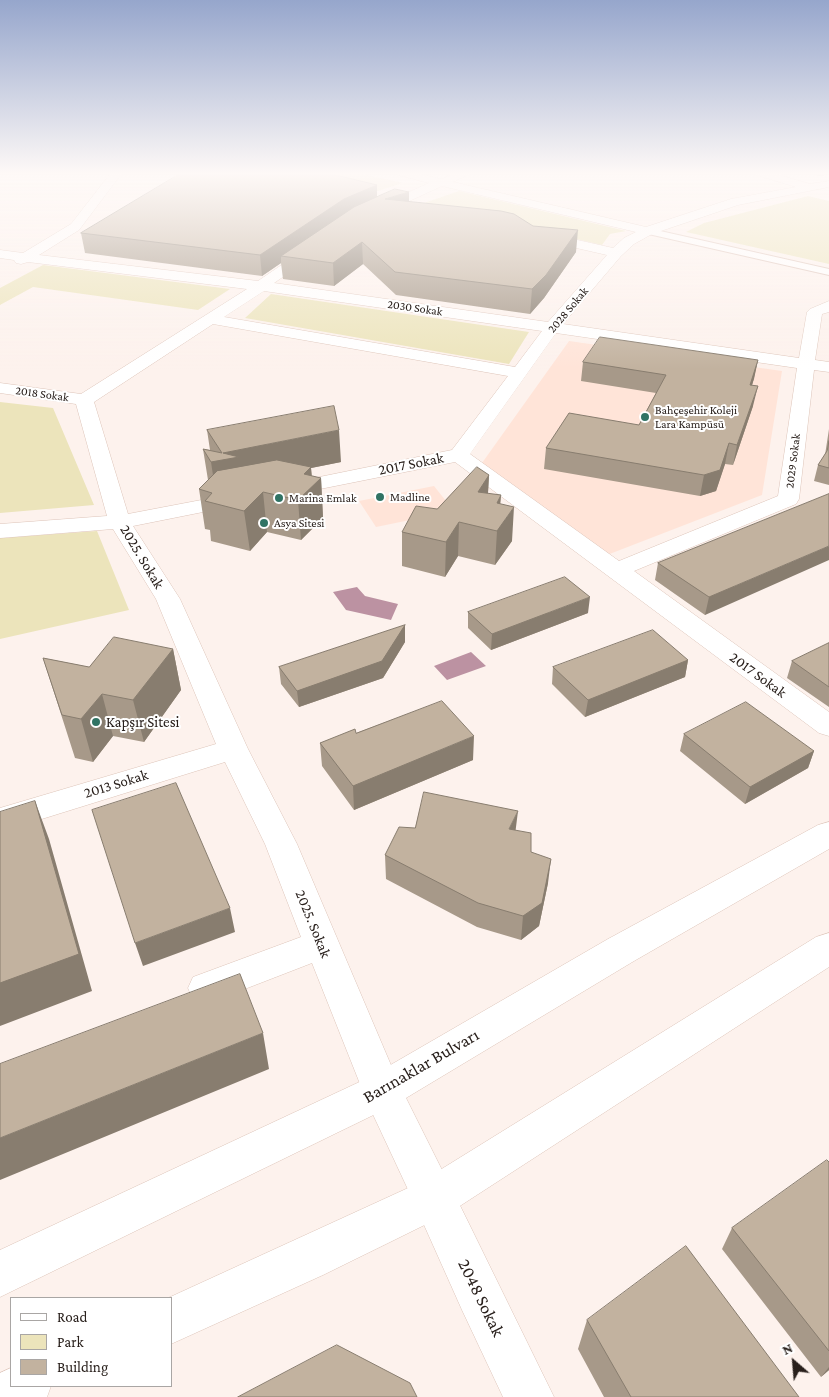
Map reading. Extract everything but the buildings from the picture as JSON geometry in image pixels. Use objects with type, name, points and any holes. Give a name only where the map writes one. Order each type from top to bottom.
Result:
[{"type":"street","points":[[27,257],[58,238]]},
{"type":"street","points":[[84,400],[262,286],[328,238]]},
{"type":"street","points":[[548,238],[616,253]]},
{"type":"street","name":"2028 Sokak","points":[[459,455],[552,328],[616,253],[634,238]]},
{"type":"street","name":"2030 Sokak","points":[[3,261],[27,257],[262,286],[829,367]]},
{"type":"street","name":"2029 Sokak","points":[[615,571],[671,546],[788,499],[815,312],[829,306]]},
{"type":"street","points":[[211,319],[519,373]]},
{"type":"street","name":"2018 Sokak","points":[[0,388],[84,400]]},
{"type":"street","name":"2025. Sokak","points":[[84,400],[120,522],[168,598],[233,749],[280,844],[382,1091],[434,1198]]},
{"type":"street","name":"2017 Sokak","points":[[0,530],[120,522],[459,455],[829,726]]},
{"type":"street","name":"2013 Sokak","points":[[0,820],[233,749]]},
{"type":"street","name":"Barınaklar Bulvarı","points":[[0,1274],[382,1091],[621,950],[829,834]]},
{"type":"street","points":[[175,1000],[322,944]]},
{"type":"street","points":[[172,1321],[434,1198],[829,948]]},
{"type":"street","name":"2048 Sokak","points":[[434,1198],[478,1294],[529,1397]]},
{"type":"street","points":[[2,1397],[25,1387]]},
{"type":"lane","points":[[679,238],[829,272]]},
{"type":"shaded area","name":"Bahçeşehir Koleji Lara Kampüsü","points":[[569,341],[782,371],[762,495],[607,555],[482,463]]},
{"type":"shaded area","points":[[434,486],[454,511],[376,527],[359,501]]},
{"type":"shaded area","points":[[357,587],[365,596],[398,604],[391,620],[346,610],[333,592]]},
{"type":"shaded area","points":[[471,652],[486,666],[447,680],[434,666]]},
{"type":"green space","points":[[573,238],[607,238],[602,245]]},
{"type":"green space","points":[[714,238],[829,238],[829,264]]},
{"type":"green space","points":[[43,265],[230,289],[198,310],[33,287],[0,305],[0,288]]},
{"type":"green space","points":[[271,294],[529,332],[509,364],[245,318]]},
{"type":"green space","points":[[0,402],[53,408],[94,505],[0,513]]},
{"type":"green space","points":[[97,531],[129,610],[0,639],[0,538]]},
{"type":"place","name":"Bahçeşehir Koleji Lara Kampüsü","points":[[645,417]]},
{"type":"place","name":"Madline","points":[[380,497]]},
{"type":"place","name":"Marina Emlak","points":[[279,498]]},
{"type":"place","name":"Asya Sitesi","points":[[264,523]]},
{"type":"place","name":"Kapşır Sitesi","points":[[96,722]]}]
